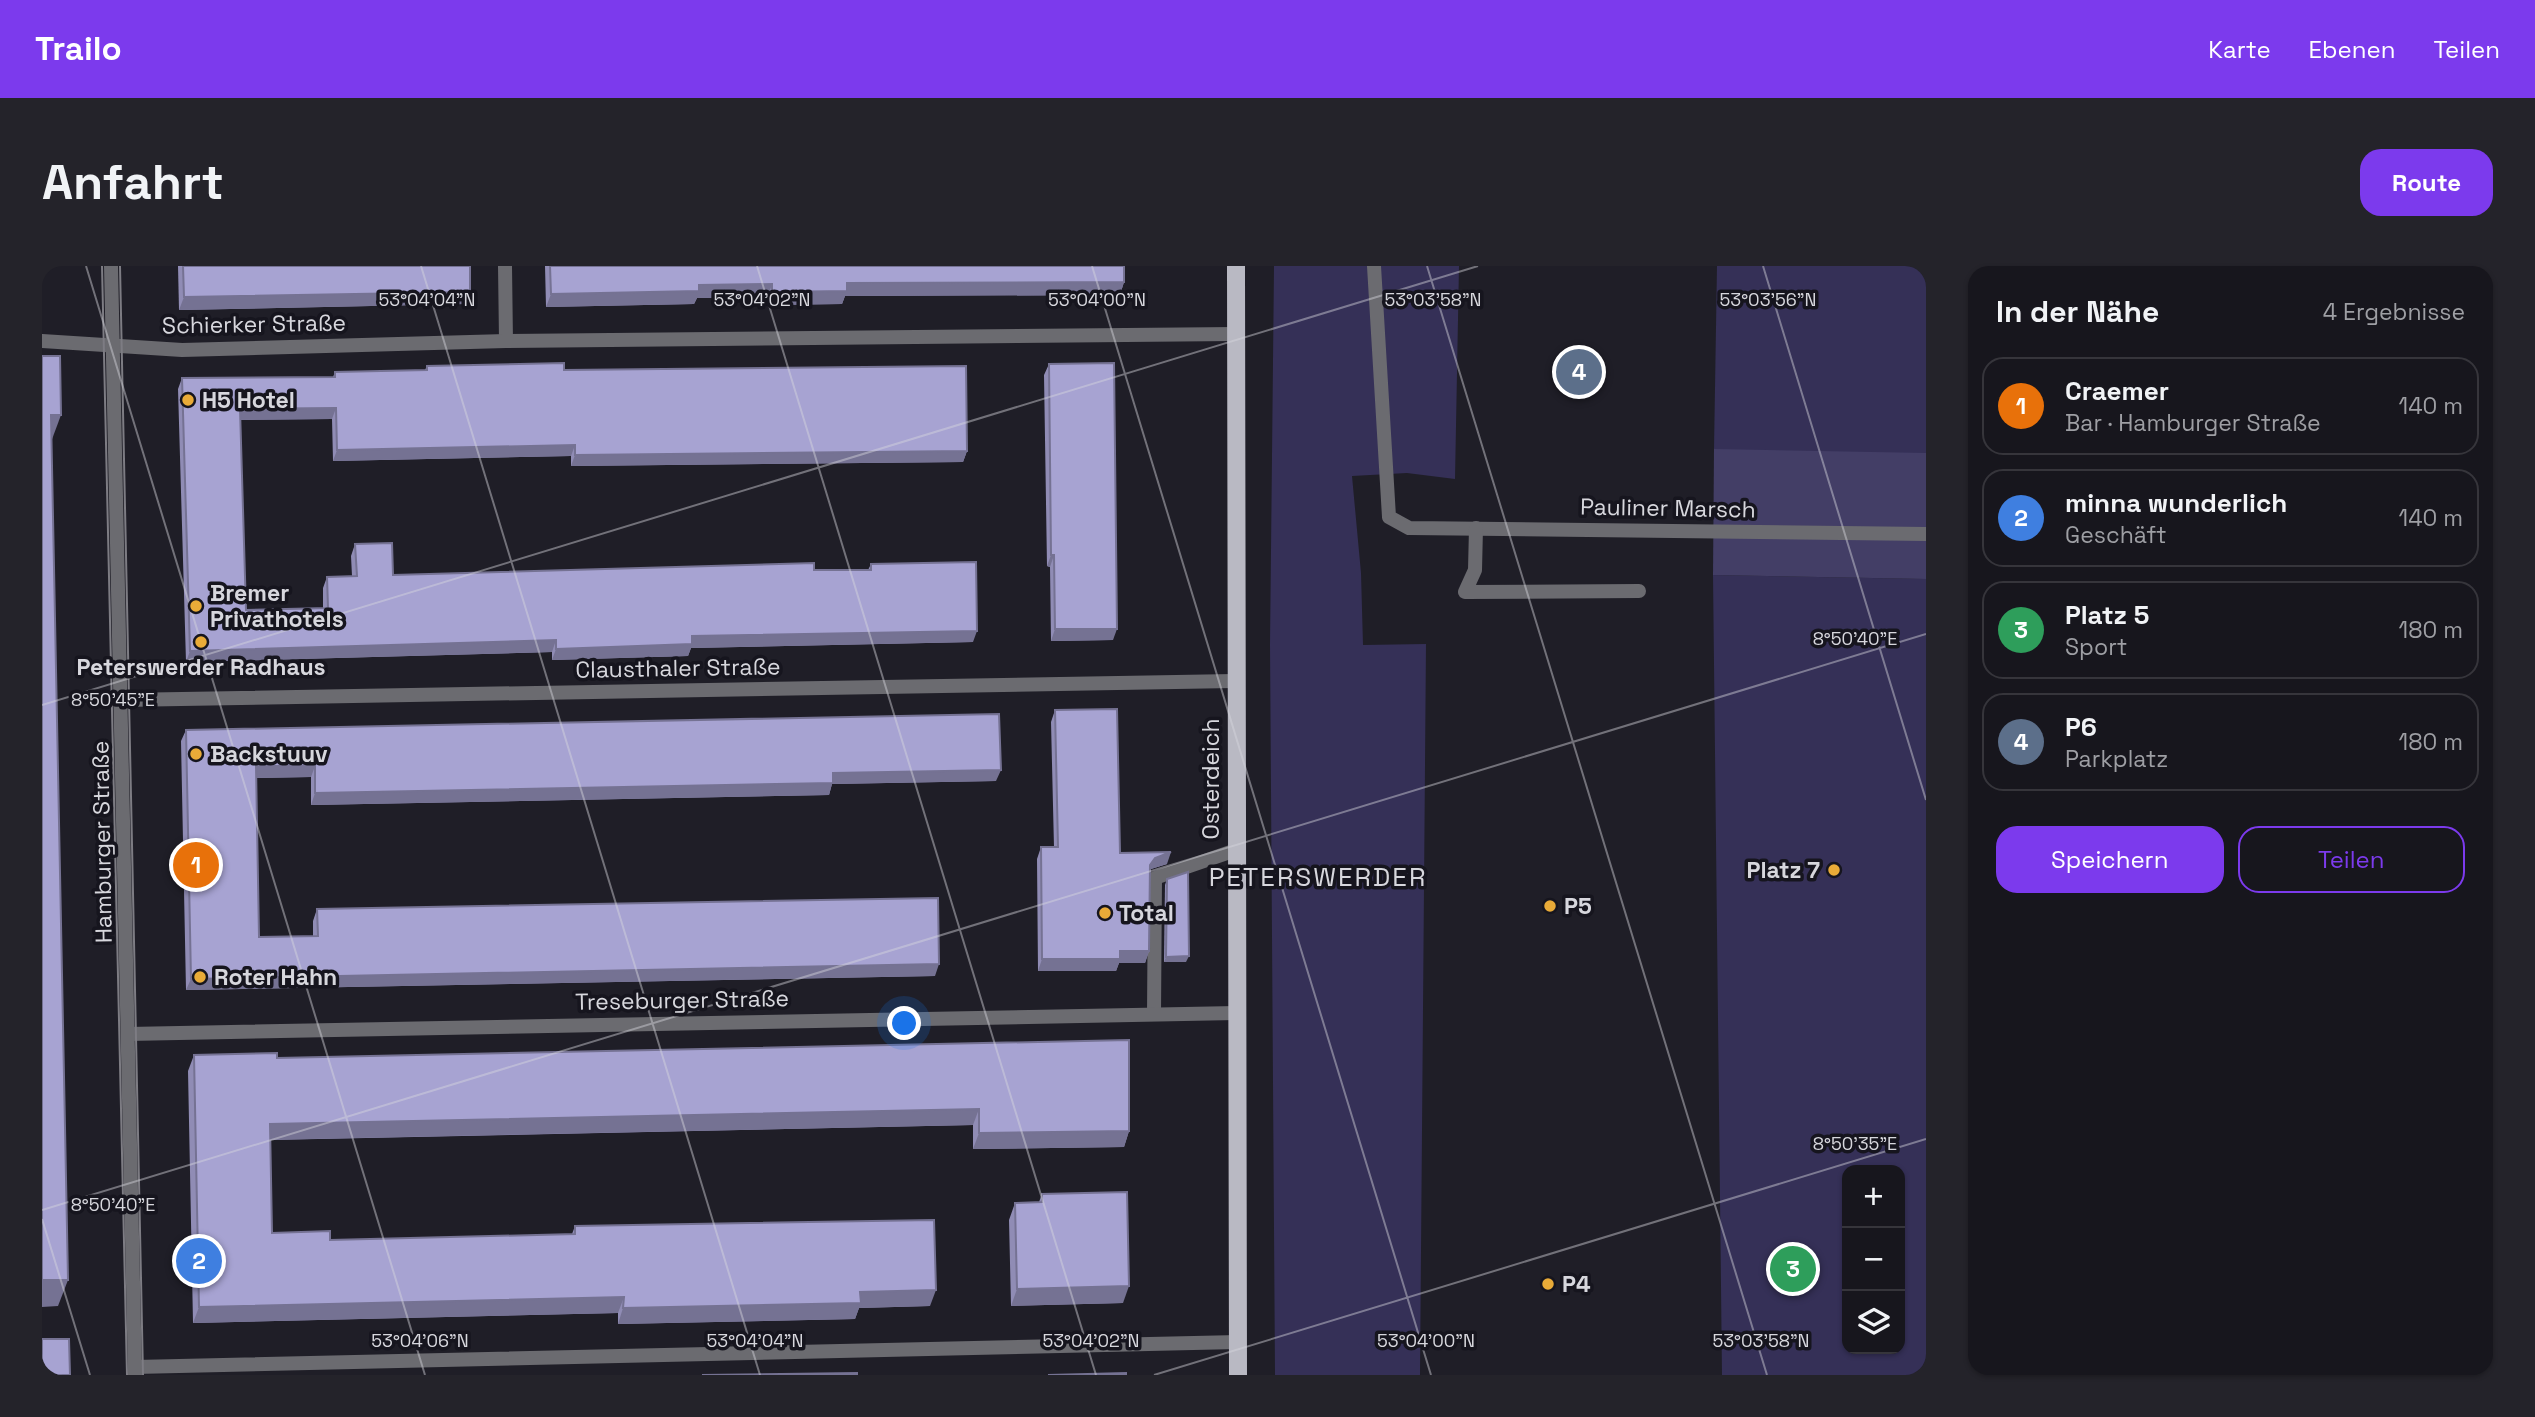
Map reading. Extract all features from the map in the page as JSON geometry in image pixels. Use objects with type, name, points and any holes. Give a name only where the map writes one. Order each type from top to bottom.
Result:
[{"type":"main road","name":"Osterdeich","points":[[1236,266],[1234,681],[1238,1375]]},
{"type":"street","name":"Hamburger Straße","points":[[111,266],[135,1371]]},
{"type":"street","points":[[505,266],[506,341]]},
{"type":"street","name":"Pauliner Marsch","points":[[1374,266],[1389,517],[1409,528],[1926,534]]},
{"type":"street","name":"Schierker Straße","points":[[42,341],[182,350],[506,341],[1235,334]]},
{"type":"street","points":[[1476,528],[1475,570],[1465,593],[1639,591]]},
{"type":"street","name":"Clausthaler Straße","points":[[122,701],[1234,681]]},
{"type":"street","points":[[1154,1014],[1155,878],[1236,850]]},
{"type":"street","name":"Treseburger Straße","points":[[128,1034],[1236,1013]]},
{"type":"street","points":[[135,1371],[1238,1342]]},
{"type":"shaded area","points":[[1274,266],[1459,266],[1455,479],[1407,473],[1352,476],[1361,573],[1363,645],[1426,644],[1420,1375],[1275,1375],[1270,645]]},
{"type":"shaded area","points":[[1717,266],[1926,266],[1926,491],[1714,449]]},
{"type":"shaded area","points":[[1714,449],[1926,453],[1926,579],[1713,575]]},
{"type":"shaded area","name":"Platz 7","points":[[1713,575],[1926,579],[1926,1375],[1722,1375]]},
{"type":"building","points":[[183,266],[470,266],[470,292],[184,297]]},
{"type":"building","points":[[550,266],[1124,266],[1124,282],[847,283],[847,291],[772,292],[772,284],[699,285],[699,291],[551,294]]},
{"type":"building","points":[[42,356],[60,356],[61,415],[51,415],[68,1280],[42,1280]]},
{"type":"building","points":[[564,363],[564,370],[966,366],[967,451],[575,455],[575,445],[337,450],[336,408],[240,409],[246,610],[328,608],[327,577],[357,576],[355,544],[392,543],[393,575],[814,563],[814,570],[871,570],[871,564],[976,562],[977,631],[692,636],[692,644],[556,649],[556,640],[190,651],[182,378],[335,377],[335,372],[427,370],[427,366]]},
{"type":"building","points":[[1114,363],[1117,629],[1055,629],[1054,555],[1051,555],[1049,364]]},
{"type":"building","points":[[1117,709],[1120,853],[1171,852],[1155,858],[1150,865],[1149,951],[1120,951],[1120,959],[1042,959],[1041,847],[1058,847],[1055,710]]},
{"type":"building","points":[[999,714],[1001,770],[833,773],[833,783],[315,793],[315,766],[256,766],[259,937],[318,936],[317,909],[938,898],[939,964],[191,979],[186,730]]},
{"type":"building","points":[[1188,872],[1189,956],[1166,957],[1167,879]]},
{"type":"building","points":[[1129,1040],[1129,1131],[979,1133],[979,1109],[270,1124],[272,1233],[330,1231],[330,1240],[575,1234],[575,1226],[934,1220],[936,1290],[860,1292],[861,1303],[623,1308],[624,1297],[199,1307],[194,1055],[277,1053],[277,1058]]},
{"type":"building","points":[[1127,1192],[1129,1286],[1017,1289],[1015,1203],[1042,1202],[1042,1194]]},
{"type":"building","points":[[42,1339],[69,1339],[70,1375],[42,1375]]},
{"type":"building","points":[[857,1373],[857,1375],[702,1375]]},
{"type":"building","points":[[1126,1373],[1126,1375],[1048,1375]]},
{"type":"tram line","points":[[102,266],[127,1375]]},
{"type":"tram line","points":[[120,266],[143,1375]]},
{"type":"place","name":"P6","points":[[1579,372]]},
{"type":"place","name":"H5 Hotel","points":[[188,400]]},
{"type":"place","name":"Bremer Privathotels","points":[[196,606]]},
{"type":"place","name":"Peterswerder Radhaus","points":[[201,642]]},
{"type":"place","name":"Backstuuv","points":[[196,754]]},
{"type":"place","name":"Craemer","points":[[196,865]]},
{"type":"place","name":"Platz 7","points":[[1834,870]]},
{"type":"place","name":"P5","points":[[1550,906]]},
{"type":"place","name":"Total","points":[[1105,913]]},
{"type":"place","name":"Roter Hahn","points":[[200,977]]},
{"type":"place","name":"minna wunderlich","points":[[199,1261]]},
{"type":"place","name":"Platz 5","points":[[1793,1269]]},
{"type":"place","name":"P4","points":[[1548,1284]]},
{"type":"district","name":"PETERSWERDER","points":[[1318,877]]}]
